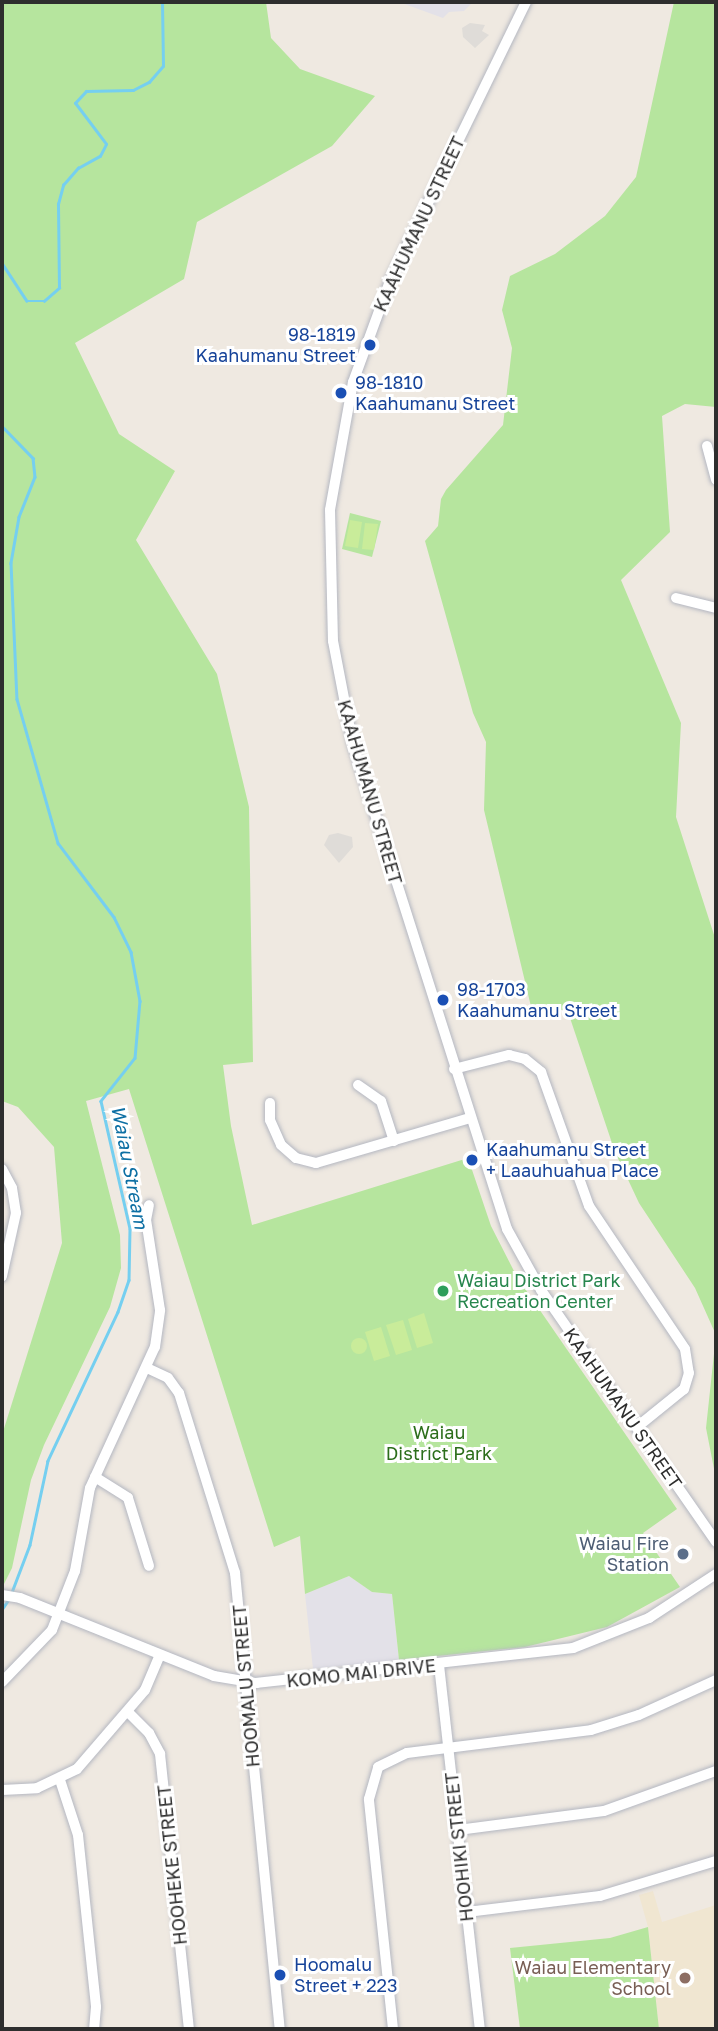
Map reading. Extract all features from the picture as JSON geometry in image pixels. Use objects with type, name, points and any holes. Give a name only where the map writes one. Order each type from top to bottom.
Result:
[{"type":"street","name":"KAAHUMANU STREET","points":[[526,2],[373,322],[347,405],[330,510],[330,611],[341,694],[436,1011],[500,1210],[522,1258],[716,1542]]},
{"type":"street","points":[[708,446],[716,480]]},
{"type":"street","points":[[676,598],[716,608]]},
{"type":"street","points":[[454,1069],[509,1055],[526,1059],[541,1072],[589,1206],[685,1349],[689,1367],[684,1389],[637,1427]]},
{"type":"street","points":[[358,1085],[381,1101],[394,1142]]},
{"type":"street","points":[[271,1103],[270,1120],[278,1141],[302,1160],[325,1162],[470,1118]]},
{"type":"street","points":[[2,1168],[12,1188],[16,1213],[2,1276]]},
{"type":"street","points":[[2,1682],[48,1638],[75,1571],[94,1477],[147,1368],[160,1320],[146,1220],[149,1205]]},
{"type":"street","name":"HOOMALU STREET","points":[[147,1368],[168,1378],[179,1393],[227,1544],[239,1601],[244,1682],[280,2029]]},
{"type":"street","points":[[94,1477],[128,1498],[149,1566]]},
{"type":"street","name":"KOMO MAI DRIVE","points":[[2,1595],[20,1598],[214,1676],[244,1682],[536,1655],[603,1639],[649,1619],[716,1574]]},
{"type":"street","points":[[2,1790],[27,1790],[60,1780],[83,1764],[145,1690],[160,1655]]},
{"type":"street","name":"HOOHIKI STREET","points":[[439,1665],[480,2029]]},
{"type":"street","points":[[393,2029],[370,1786],[377,1768],[391,1758],[591,1730],[639,1715],[716,1680]]},
{"type":"street","name":"HOOHEKE STREET","points":[[128,1712],[149,1733],[160,1754],[189,2029]]},
{"type":"street","points":[[458,1830],[604,1811],[672,1790],[716,1770]]},
{"type":"street","points":[[60,1780],[78,1835],[96,2007],[94,2029]]},
{"type":"street","points":[[467,1912],[600,1896],[716,1861]]},
{"type":"shaded area","points":[[399,2],[473,2],[464,11],[449,12],[443,18]]},
{"type":"shaded area","points":[[470,23],[485,25],[482,31],[489,35],[475,48],[463,37],[462,28]]},
{"type":"shaded area","points":[[338,833],[352,837],[353,847],[339,863],[324,845],[329,835]]},
{"type":"shaded area","points":[[349,1576],[372,1592],[392,1594],[399,1660],[313,1669],[305,1594]]},
{"type":"shaded area","name":"Waiau Elementary School","points":[[653,1891],[662,1922],[716,1905],[716,2029],[659,2029],[648,1927],[639,1895]]},
{"type":"green space","name":"Waiau District Park","points":[[2,2],[266,2],[271,38],[300,69],[375,96],[332,146],[197,222],[184,279],[75,343],[119,434],[175,471],[136,540],[217,674],[249,807],[253,1062],[223,1065],[231,1126],[252,1225],[468,1158],[491,1226],[517,1277],[677,1509],[643,1533],[680,1587],[607,1627],[525,1647],[399,1660],[392,1594],[372,1592],[349,1576],[305,1594],[300,1536],[274,1547],[129,1089],[86,1101],[120,1235],[121,1268],[110,1307],[44,1445],[31,1480],[12,1568],[2,1588],[2,1435],[62,1243],[54,1147],[18,1107],[2,1101]]},
{"type":"green space","points":[[674,2],[716,2],[716,407],[685,404],[662,416],[670,532],[621,580],[681,723],[676,817],[716,941],[716,1335],[695,1288],[639,1203],[615,1152],[567,1009],[533,1015],[484,810],[486,742],[473,713],[425,541],[438,526],[441,499],[446,490],[503,425],[512,348],[502,310],[510,276],[555,254],[605,216],[636,177]]},
{"type":"green space","points":[[350,513],[381,521],[372,557],[342,549]]},
{"type":"green space","points":[[350,520],[362,522],[358,548],[345,546]]},
{"type":"green space","points":[[365,523],[378,524],[374,550],[362,549]]},
{"type":"green space","points":[[424,1313],[433,1343],[417,1348],[408,1319]]},
{"type":"green space","points":[[403,1320],[412,1350],[396,1355],[386,1325]]},
{"type":"green space","points":[[381,1327],[390,1356],[374,1361],[365,1332]]},
{"type":"green space","points":[[716,1335],[716,1479],[706,1428]]},
{"type":"green space","points":[[359,1338],[365,1340],[365,1352],[359,1354],[353,1352],[351,1346],[353,1340]]},
{"type":"green space","points":[[648,1927],[659,2029],[520,2029],[510,1948],[610,1938]]},
{"type":"waterway","name":"Waiau Stream","points":[[2,263],[27,301],[44,301],[59,288],[58,204],[63,185],[78,168],[100,156],[106,144],[75,103],[86,91],[133,90],[149,82],[163,66],[162,2]]},
{"type":"waterway","name":"Waiau Stream","points":[[2,426],[33,458],[35,477],[19,517],[11,563],[17,699],[58,843],[114,917],[131,952],[140,1001],[135,1058],[101,1101],[130,1229],[129,1280],[118,1312],[48,1461],[30,1545],[11,1595]]},
{"type":"waterway","name":"Waiau Stream","points":[[2,1609],[8,1600]]},
{"type":"place","name":"98-1819 Kaahumanu Street","points":[[370,345]]},
{"type":"place","name":"98-1810 Kaahumanu Street","points":[[341,393]]},
{"type":"place","name":"98-1703 Kaahumanu Street","points":[[443,1000]]},
{"type":"place","name":"Kaahumanu Street + Laauhuahua Place","points":[[472,1160]]},
{"type":"place","name":"Waiau District Park Recreation Center","points":[[443,1291]]},
{"type":"place","name":"Waiau Fire Station","points":[[683,1554]]},
{"type":"place","name":"Hoomalu Street + 223","points":[[280,1975]]},
{"type":"place","name":"Waiau Elementary School","points":[[685,1978]]}]
